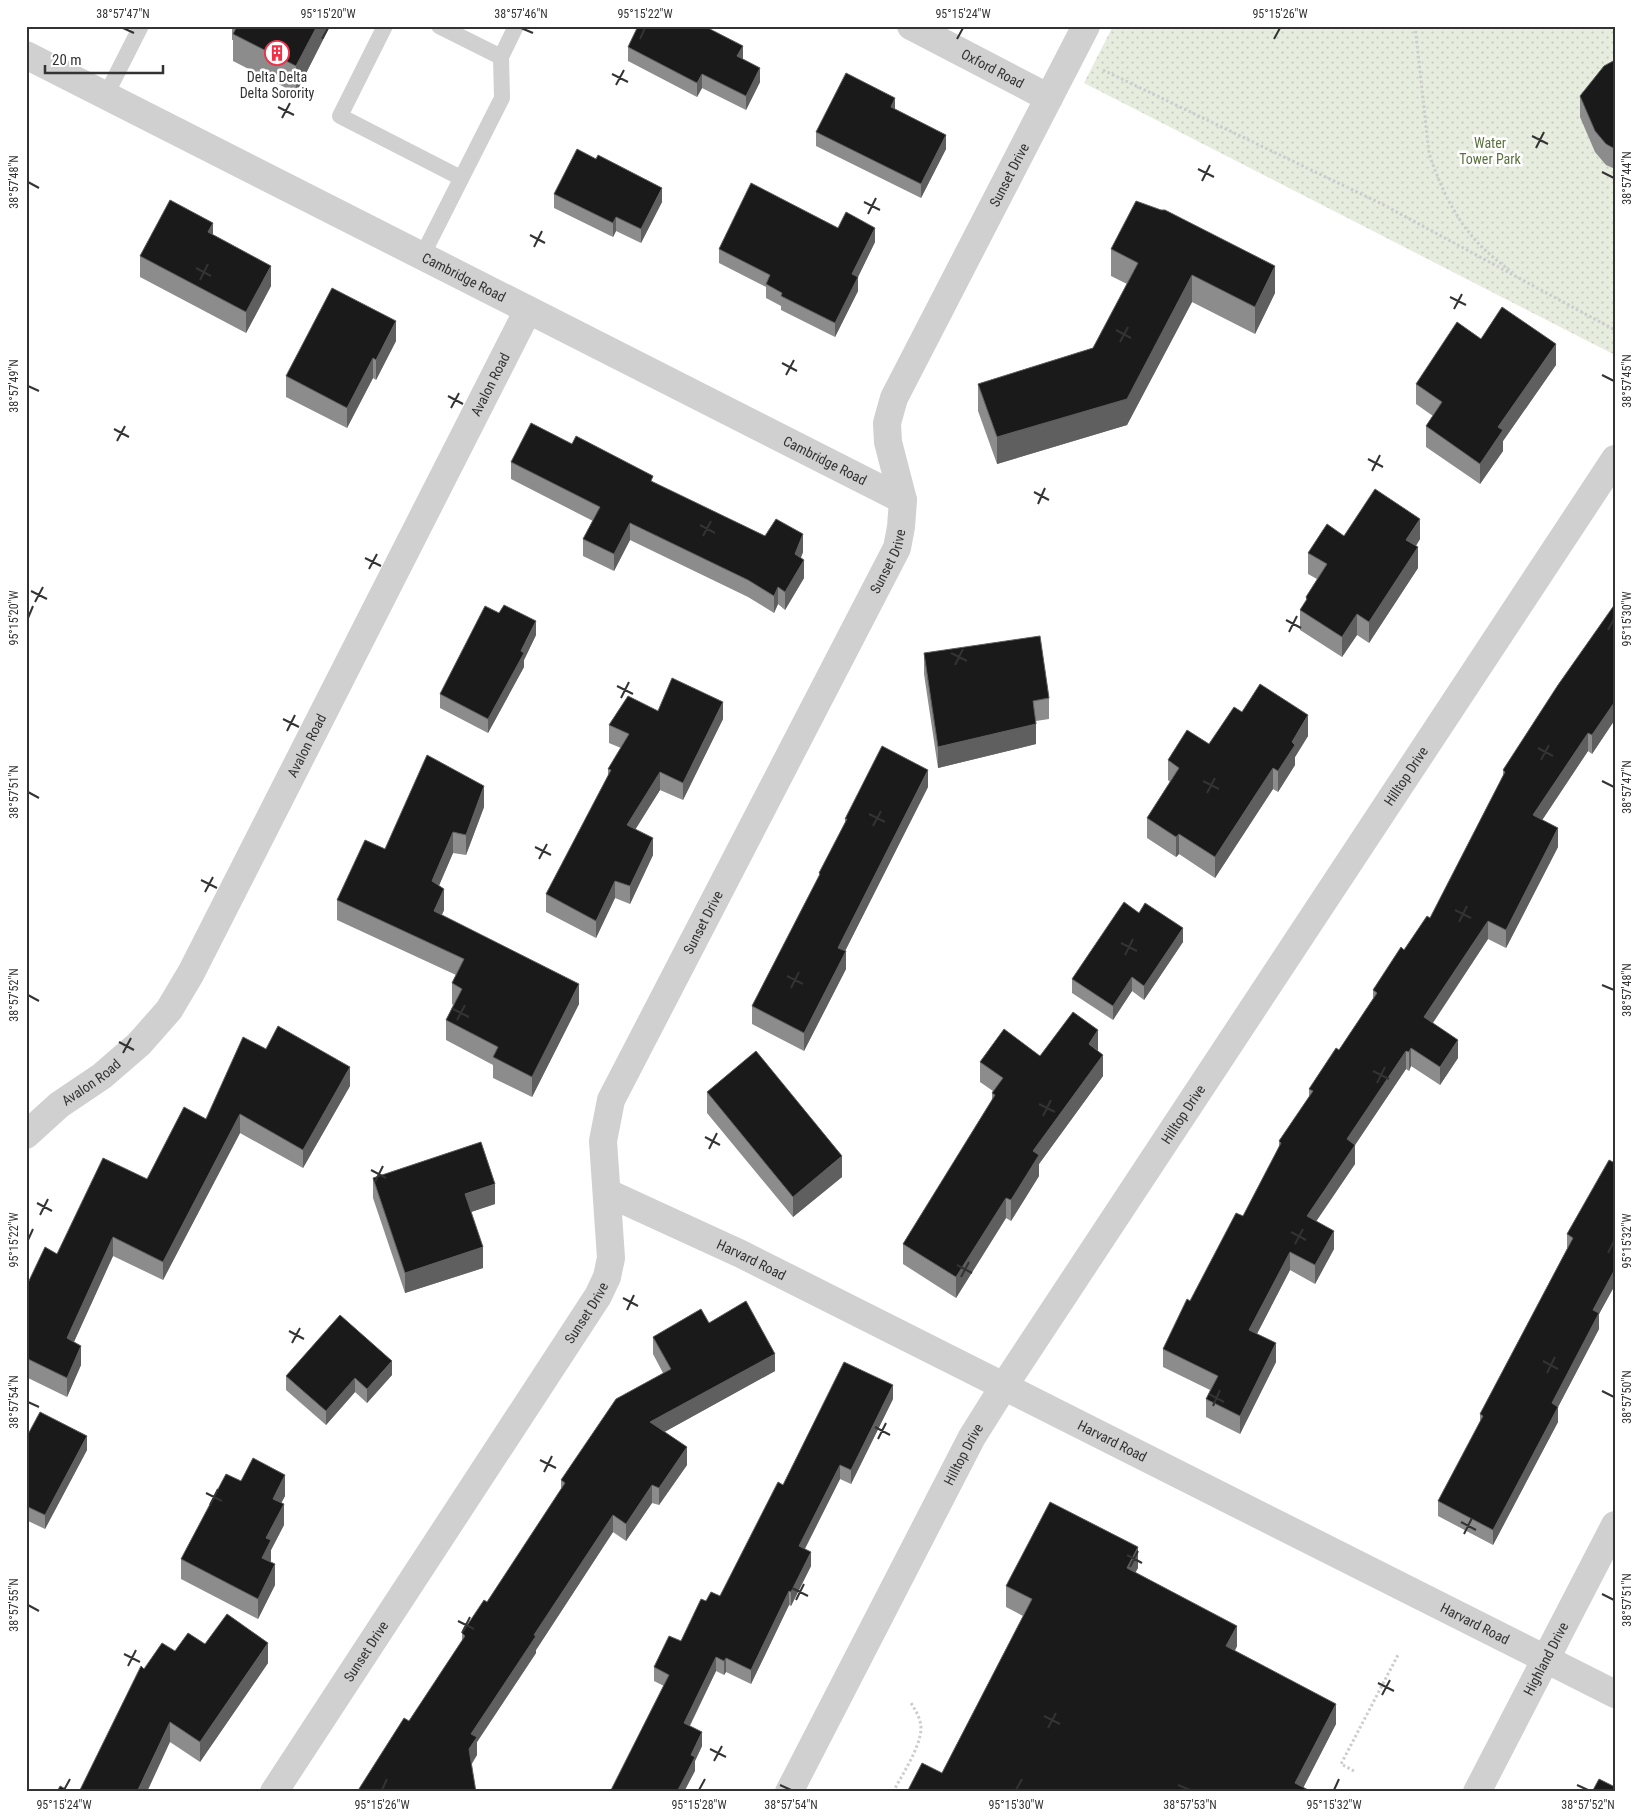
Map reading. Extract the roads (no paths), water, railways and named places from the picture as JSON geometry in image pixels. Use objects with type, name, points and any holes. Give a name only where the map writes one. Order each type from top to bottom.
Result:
[{"type":"street","name":"Oxford Road","points":[[910,26],[1049,98]]},
{"type":"street","name":"Sunset Drive","points":[[274,1792],[598,1296],[611,1258],[603,1141],[611,1100],[897,548],[903,500],[888,442],[887,423],[894,398],[1086,26]]},
{"type":"street","name":"Cambridge Road","points":[[26,55],[903,500]]},
{"type":"street","name":"Avalon Road","points":[[26,1135],[59,1105],[102,1076],[139,1044],[169,1010],[195,964],[528,310]]},
{"type":"street","name":"Hilltop Drive","points":[[789,1792],[972,1437],[1615,459]]},
{"type":"street","name":"Harvard Road","points":[[608,1193],[741,1254],[1615,1694]]},
{"type":"street","name":"Highland Drive","points":[[1477,1792],[1615,1525]]},
{"type":"lane","points":[[106,95],[141,26]]},
{"type":"lane","points":[[385,26],[340,116],[461,178]]},
{"type":"lane","points":[[439,26],[500,57]]},
{"type":"lane","points":[[422,256],[502,98],[500,57],[516,26]]},
{"type":"place","name":"Delta Delta Delta Sorority","points":[[277,53]]},
{"type":"park label","name":"Water Tower Park","points":[[1490,152]]}]
